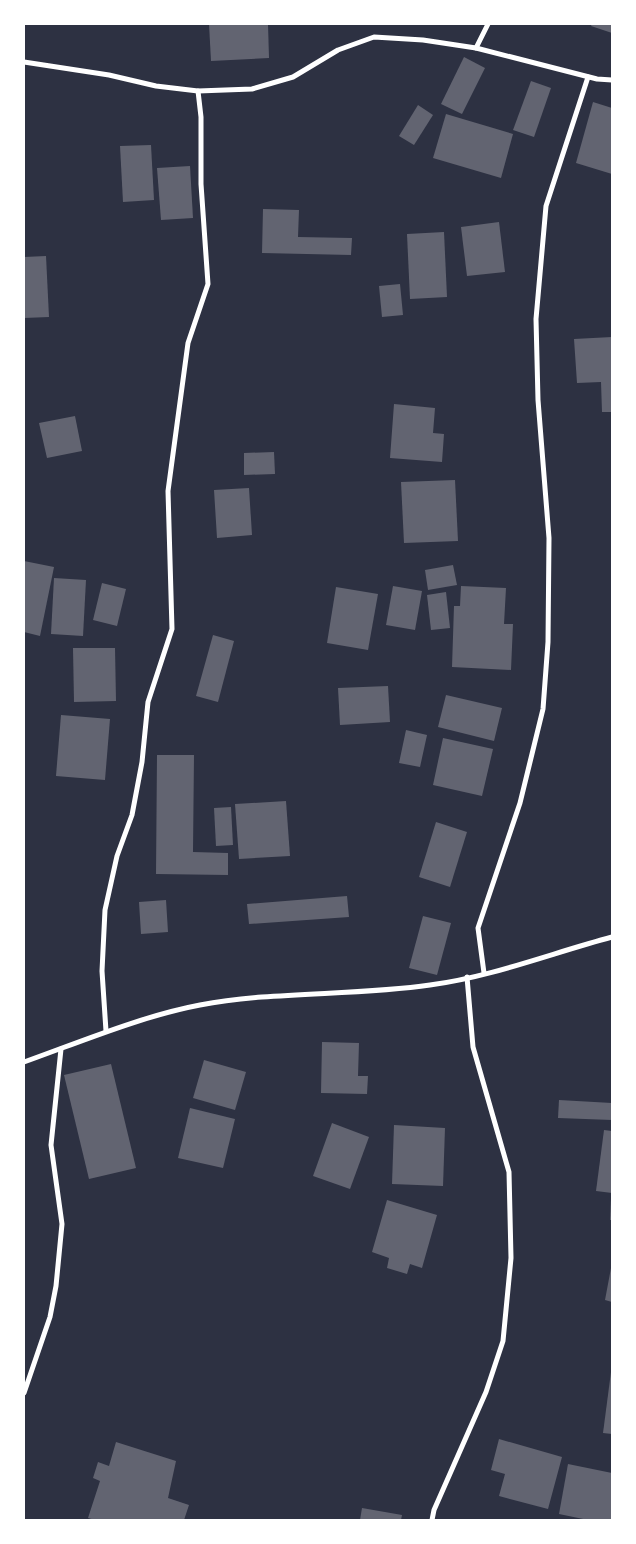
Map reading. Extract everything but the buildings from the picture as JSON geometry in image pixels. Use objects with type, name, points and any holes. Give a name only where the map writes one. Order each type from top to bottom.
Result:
[{"type":"street","points":[[476,48],[488,24]]},
{"type":"street","points":[[24,62],[109,75],[156,86],[198,91],[252,89],[293,77],[338,50],[374,37],[423,40],[476,48],[588,77],[612,80]]},
{"type":"street","points":[[484,974],[478,928],[520,803],[542,709],[548,642],[549,538],[538,400],[536,319],[546,206],[588,77]]},
{"type":"street","points":[[106,1032],[102,971],[105,910],[117,856],[132,815],[142,762],[148,702],[172,629],[168,491],[188,343],[208,284],[201,184],[201,117],[198,91]]},
{"type":"street","points":[[24,1062],[106,1032],[200,1005],[294,995],[430,985],[484,974],[612,937]]},
{"type":"street","points":[[432,1520],[434,1510],[486,1392],[503,1341],[511,1258],[509,1172],[473,1047],[467,977]]},
{"type":"street","points":[[24,1393],[50,1317],[56,1286],[62,1224],[51,1145],[60,1049]]}]
